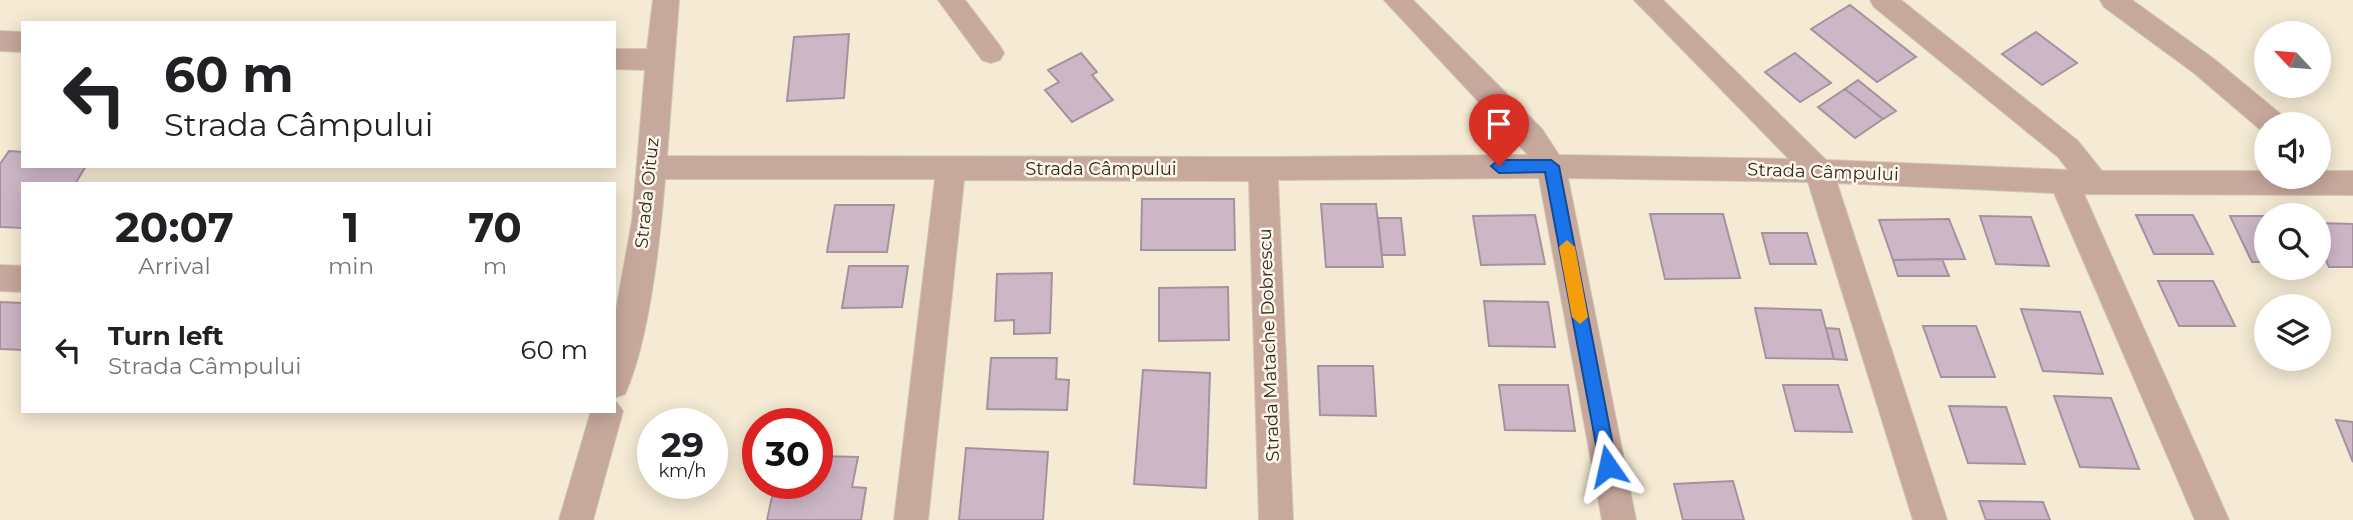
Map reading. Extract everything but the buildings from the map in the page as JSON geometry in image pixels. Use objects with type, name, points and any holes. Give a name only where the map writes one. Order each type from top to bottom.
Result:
[{"type":"street","name":"Strada Oituz","points":[[616,368],[625,296],[652,167],[657,61],[666,0]]},
{"type":"street","points":[[951,0],[991,53]]},
{"type":"street","points":[[1397,0],[1532,137],[1551,166],[1619,520]]},
{"type":"street","points":[[1647,0],[1819,171],[1930,520]]},
{"type":"street","points":[[1883,0],[2068,149],[2095,183]]},
{"type":"street","points":[[2113,0],[2204,66],[2259,112]]},
{"type":"street","points":[[0,41],[21,42]]},
{"type":"street","points":[[616,59],[657,61]]},
{"type":"street","name":"Strada Câmpului","points":[[652,167],[1263,169],[1551,166],[1819,171],[2095,183],[2254,181]]},
{"type":"street","points":[[911,520],[951,168]]},
{"type":"street","name":"Strada Matache Dobrescu","points":[[1263,169],[1276,520]]},
{"type":"street","name":"Strada Câmpului","points":[[2331,181],[2353,183]]},
{"type":"street","points":[[2064,182],[2212,520]]},
{"type":"street","points":[[0,278],[21,279]]},
{"type":"street","points":[[576,520],[606,413]]},
{"type":"slow traffic","points":[[1567,247],[1580,317]]},
{"type":"route","points":[[1499,166],[1551,166],[1608,466]]}]
